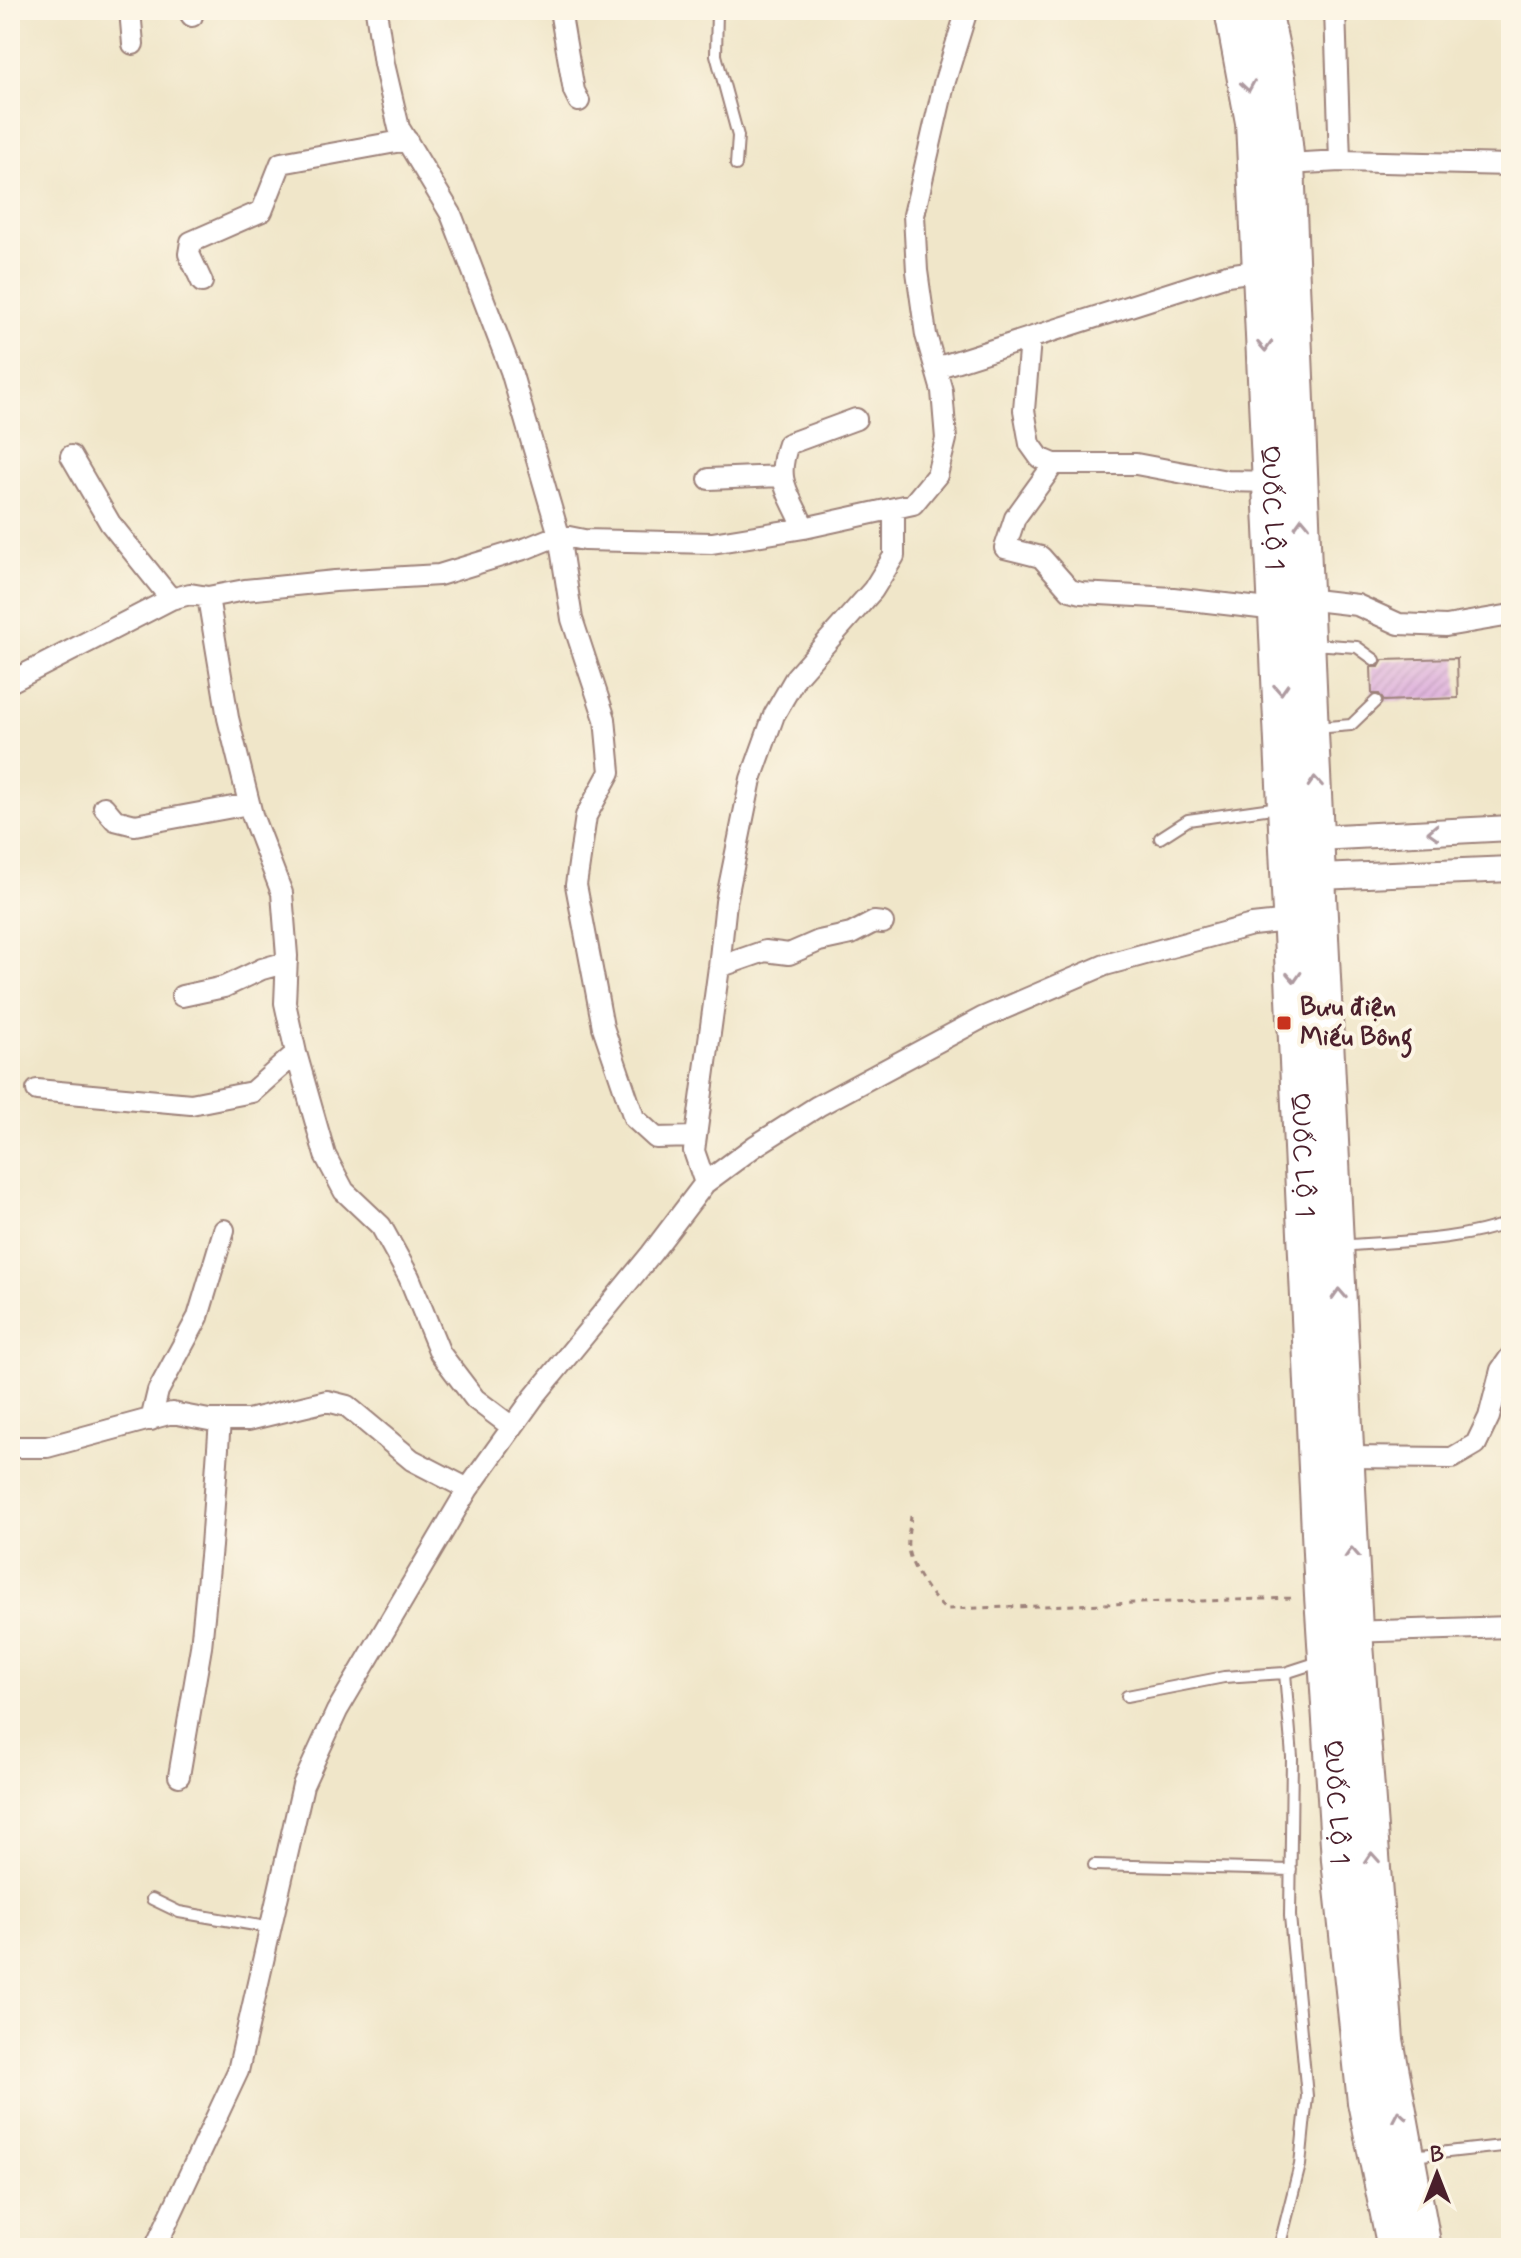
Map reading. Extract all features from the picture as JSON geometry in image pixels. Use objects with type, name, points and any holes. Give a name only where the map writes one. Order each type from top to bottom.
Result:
[{"type":"highway","name":"QUỐC LỘ 1","points":[[1232,10],[1253,122],[1271,482],[1311,728],[1319,877],[1306,921],[1322,1596],[1335,1641],[1386,2040],[1424,2248]]},
{"type":"highway","name":"QUỐC LỘ 1","points":[[1264,10],[1278,77],[1287,164],[1292,624],[1286,806],[1306,921],[1337,1246],[1347,1457],[1335,1641],[1349,1973],[1365,2102],[1395,2248]]},
{"type":"street","points":[[130,10],[133,44]]},
{"type":"street","points":[[376,10],[384,64],[399,128],[451,214],[511,371],[559,535],[572,619],[605,719],[610,772],[586,816],[576,885],[603,1027],[634,1118],[656,1138],[696,1137]]},
{"type":"street","points":[[560,10],[574,91],[579,101]]},
{"type":"street","points":[[10,682],[171,599],[190,594],[208,597],[305,584],[439,575],[559,535],[584,540],[712,543],[804,528],[913,504],[937,475],[946,439],[942,391],[926,335],[917,271],[914,215],[944,84],[967,10]]},
{"type":"street","points":[[1335,10],[1340,161]]},
{"type":"street","points":[[202,282],[189,254],[191,242],[262,211],[281,163],[407,140]]},
{"type":"street","points":[[1287,164],[1340,161],[1511,165]]},
{"type":"street","points":[[936,368],[1227,275],[1262,270]]},
{"type":"street","points":[[1030,339],[1024,410],[1030,444],[1040,458],[1054,464],[1136,464],[1227,481],[1271,482]]},
{"type":"street","points":[[804,528],[781,476],[781,463],[788,444],[856,419]]},
{"type":"street","points":[[71,456],[110,523],[171,599]]},
{"type":"street","points":[[1054,464],[1015,518],[1005,548],[1041,557],[1070,590],[1173,598],[1292,624],[1357,605],[1399,624],[1446,626],[1511,615]]},
{"type":"street","points":[[709,479],[781,476]]},
{"type":"street","points":[[705,1183],[694,1151],[726,902],[751,779],[774,715],[796,677],[873,590],[894,556],[894,509]]},
{"type":"street","points":[[208,597],[228,718],[249,804],[282,893],[287,962],[285,1003],[325,1155],[344,1191],[381,1226],[409,1277],[440,1353],[475,1399],[512,1427]]},
{"type":"street","points":[[104,807],[115,820],[135,825],[249,804]]},
{"type":"street","points":[[1317,838],[1511,828]]},
{"type":"street","points":[[1319,877],[1511,869]]},
{"type":"street","points":[[155,2248],[238,2071],[303,1785],[337,1711],[468,1489],[534,1397],[705,1183],[755,1146],[818,1106],[982,1018],[1105,965],[1252,925],[1306,921]]},
{"type":"street","points":[[719,967],[765,951],[789,954],[819,941],[851,934],[874,922],[883,923]]},
{"type":"street","points":[[182,996],[224,987],[262,969],[287,962]]},
{"type":"street","points":[[37,1090],[191,1104],[252,1092],[296,1053]]},
{"type":"street","points":[[151,1420],[158,1391],[198,1317],[224,1230]]},
{"type":"street","points":[[1347,1457],[1452,1458],[1476,1444],[1489,1417],[1501,1370],[1511,1356]]},
{"type":"street","points":[[10,1447],[47,1447],[172,1413],[220,1420],[248,1420],[327,1401],[347,1406],[412,1460],[468,1489]]},
{"type":"street","points":[[179,1776],[201,1647],[220,1420]]},
{"type":"street","points":[[1335,1641],[1511,1627]]},
{"type":"lane","points":[[717,10],[716,55],[738,136],[736,165]]},
{"type":"lane","points":[[1292,624],[1357,647],[1375,660]]},
{"type":"lane","points":[[1311,728],[1351,725],[1376,701]]},
{"type":"lane","points":[[1160,838],[1188,820],[1286,806]]},
{"type":"lane","points":[[1337,1246],[1447,1237],[1511,1222]]},
{"type":"lane","points":[[1127,1696],[1224,1677],[1285,1673],[1335,1641]]},
{"type":"lane","points":[[1279,2248],[1300,2165],[1307,2096],[1290,1916],[1292,1757],[1285,1673]]},
{"type":"lane","points":[[1094,1865],[1291,1870]]},
{"type":"lane","points":[[152,1899],[179,1912],[272,1928]]},
{"type":"lane","points":[[1406,2157],[1511,2145]]},
{"type":"path","points":[[911,1516],[908,1549],[923,1582],[935,1601],[945,1609],[1255,1601],[1322,1596]]},
{"type":"building","points":[[1457,658],[1458,698],[1384,701],[1379,694],[1372,694],[1371,667],[1379,667],[1383,660]]},
{"type":"place","name":"Bưu điện Miếu Bông","points":[[1284,1023]]}]
